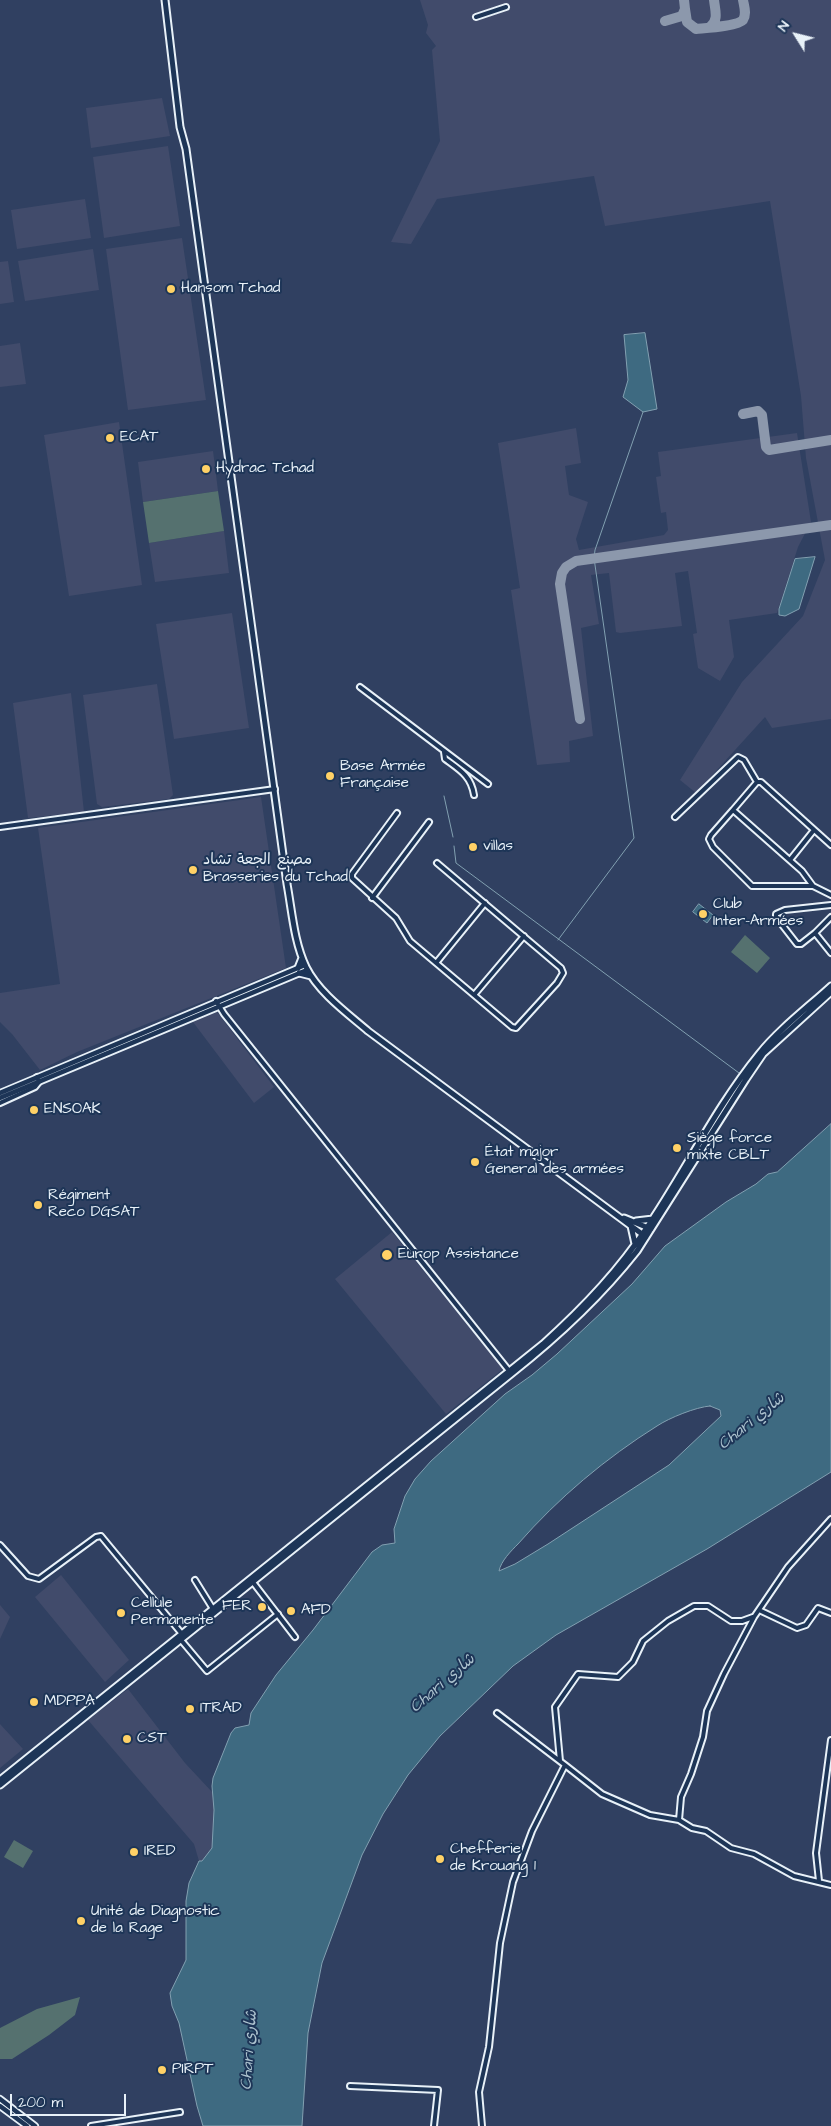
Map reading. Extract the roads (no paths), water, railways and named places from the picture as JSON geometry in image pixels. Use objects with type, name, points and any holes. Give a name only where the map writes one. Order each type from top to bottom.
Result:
[{"type":"main road","points":[[164,0],[180,127],[186,149],[276,789],[290,902],[302,957],[311,976],[333,1001],[368,1031],[622,1217],[632,1223],[650,1228]]},
{"type":"main road","points":[[302,957],[298,970],[311,976]]},
{"type":"main road","points":[[650,1228],[653,1218],[750,1066],[771,1041],[831,986]]},
{"type":"main road","points":[[0,1786],[10,1775],[576,1320],[618,1274],[650,1228],[753,1068],[779,1039],[831,992]]},
{"type":"main road","points":[[632,1223],[653,1218]]},
{"type":"main road","points":[[632,1223],[644,1236]]},
{"type":"main road","points":[[632,1223],[635,1245]]},
{"type":"main road","points":[[510,1373],[587,1302],[644,1236]]},
{"type":"main road","points":[[182,1637],[213,1609],[252,1581]]},
{"type":"main road","points":[[0,1780],[10,1775]]},
{"type":"street","points":[[476,17],[506,7]]},
{"type":"street","points":[[360,687],[488,784]]},
{"type":"street","points":[[444,752],[445,760],[466,774],[472,784],[474,795]]},
{"type":"street","points":[[675,817],[738,757],[744,760],[758,782],[774,793],[831,845]]},
{"type":"street","points":[[758,782],[709,839],[713,847],[752,886],[759,888],[813,886]]},
{"type":"street","points":[[0,827],[276,789]]},
{"type":"street","points":[[734,810],[802,871],[813,886],[831,895]]},
{"type":"street","points":[[397,814],[352,874],[352,878],[396,918],[410,941],[474,996],[512,1027],[516,1028],[557,983],[563,973],[561,968],[438,863]]},
{"type":"street","points":[[372,898],[429,822]]},
{"type":"street","points":[[790,860],[814,830]]},
{"type":"street","points":[[436,963],[485,903]]},
{"type":"street","points":[[831,905],[785,910],[776,914],[776,917],[797,944],[801,944],[815,933],[831,916]]},
{"type":"street","points":[[815,933],[831,953]]},
{"type":"street","points":[[474,996],[524,936]]},
{"type":"street","points":[[0,1098],[217,1003],[306,967]]},
{"type":"street","points":[[217,1003],[510,1373]]},
{"type":"street","points":[[0,1093],[38,1080]]},
{"type":"street","points":[[0,1103],[35,1088],[38,1080]]},
{"type":"street","points":[[679,1820],[681,1797],[691,1774],[702,1737],[707,1711],[754,1617],[798,1554],[831,1519]]},
{"type":"street","points":[[0,1545],[28,1576],[39,1580],[96,1536],[101,1536],[182,1637],[207,1672],[278,1614]]},
{"type":"street","points":[[195,1580],[213,1609]]},
{"type":"street","points":[[252,1581],[295,1637]]},
{"type":"street","points":[[560,1761],[555,1707],[578,1674],[618,1677],[633,1662],[643,1641],[668,1621],[694,1606],[708,1606],[731,1621],[742,1621],[754,1617]]},
{"type":"street","points":[[759,1610],[797,1628],[806,1625],[818,1608],[831,1613]]},
{"type":"street","points":[[497,1712],[602,1794],[650,1815],[679,1820],[692,1828],[711,1834],[731,1848],[754,1854],[794,1876],[831,1885]]},
{"type":"street","points":[[819,1881],[816,1853],[831,1740]]},
{"type":"street","points":[[482,2126],[479,2092],[489,2047],[500,1943],[513,1882],[532,1831],[565,1765]]},
{"type":"street","points":[[350,2086],[438,2090],[434,2126]]},
{"type":"street","points":[[0,2099],[35,2126]]},
{"type":"street","points":[[1,2109],[25,2125]]},
{"type":"street","points":[[91,2126],[180,2112]]},
{"type":"street","points":[[140,2119],[141,2126]]},
{"type":"water","points":[[645,333],[657,409],[643,412],[623,397],[628,380],[624,335]]},
{"type":"water","points":[[815,557],[799,609],[785,616],[779,615],[779,609],[795,559]]},
{"type":"water","name":"Club Inter-Armées","points":[[699,904],[713,915],[707,923],[693,912]]},
{"type":"water","name":"Chari شاري","points":[[831,1124],[831,1472],[707,1549],[556,1635],[513,1666],[440,1736],[408,1775],[383,1814],[362,1855],[322,1963],[308,2033],[302,2126],[203,2126],[179,2023],[172,2006],[170,1993],[186,1960],[186,1901],[189,1883],[199,1861],[202,1861],[212,1848],[213,1778],[231,1733],[235,1728],[249,1725],[251,1713],[276,1675],[372,1552],[382,1545],[395,1543],[394,1529],[405,1496],[415,1479],[431,1461],[505,1394],[557,1354],[632,1284],[665,1246],[768,1174],[777,1172]],"holes":[[[710,1406],[720,1410],[721,1416],[669,1465],[548,1544],[515,1564],[499,1571],[509,1553],[533,1527],[566,1495],[619,1451],[675,1416]]]},
{"type":"waterway","points":[[558,940],[634,838],[594,558],[595,550],[643,412]]},
{"type":"waterway","points":[[444,796],[453,837]]},
{"type":"waterway","points":[[454,846],[456,863],[739,1073]]},
{"type":"place","name":"Hansom Tchad","points":[[171,289]]},
{"type":"place","name":"ECAT","points":[[110,438]]},
{"type":"place","name":"Hydrac Tchad","points":[[206,469]]},
{"type":"place","name":"Base Armée Française","points":[[330,776]]},
{"type":"place","name":"villas","points":[[473,847]]},
{"type":"place","name":"مصنع الجعة تشاد Brasseries du Tchad","points":[[193,870]]},
{"type":"place","name":"Club Inter-Armées","points":[[703,914]]},
{"type":"place","name":"ENSOAK","points":[[34,1110]]},
{"type":"place","name":"Siège force mixte CBLT","points":[[677,1148]]},
{"type":"place","name":"État major General des armées","points":[[475,1162]]},
{"type":"place","name":"Régiment Reco DGSAT","points":[[38,1205]]},
{"type":"place","name":"Europ Assistance","points":[[387,1255]]},
{"type":"place","name":"FER","points":[[262,1607]]},
{"type":"place","name":"AFD","points":[[291,1611]]},
{"type":"place","name":"Cellule Permanente","points":[[121,1613]]},
{"type":"place","name":"MDPPA","points":[[34,1702]]},
{"type":"place","name":"ITRAD","points":[[190,1709]]},
{"type":"place","name":"CST","points":[[127,1739]]},
{"type":"place","name":"IRED","points":[[134,1852]]},
{"type":"place","name":"Chefferie de Krouang 1","points":[[440,1859]]},
{"type":"place","name":"Unité de Diagnostic de la Rage","points":[[81,1921]]},
{"type":"place","name":"PIRPT","points":[[162,2070]]}]
